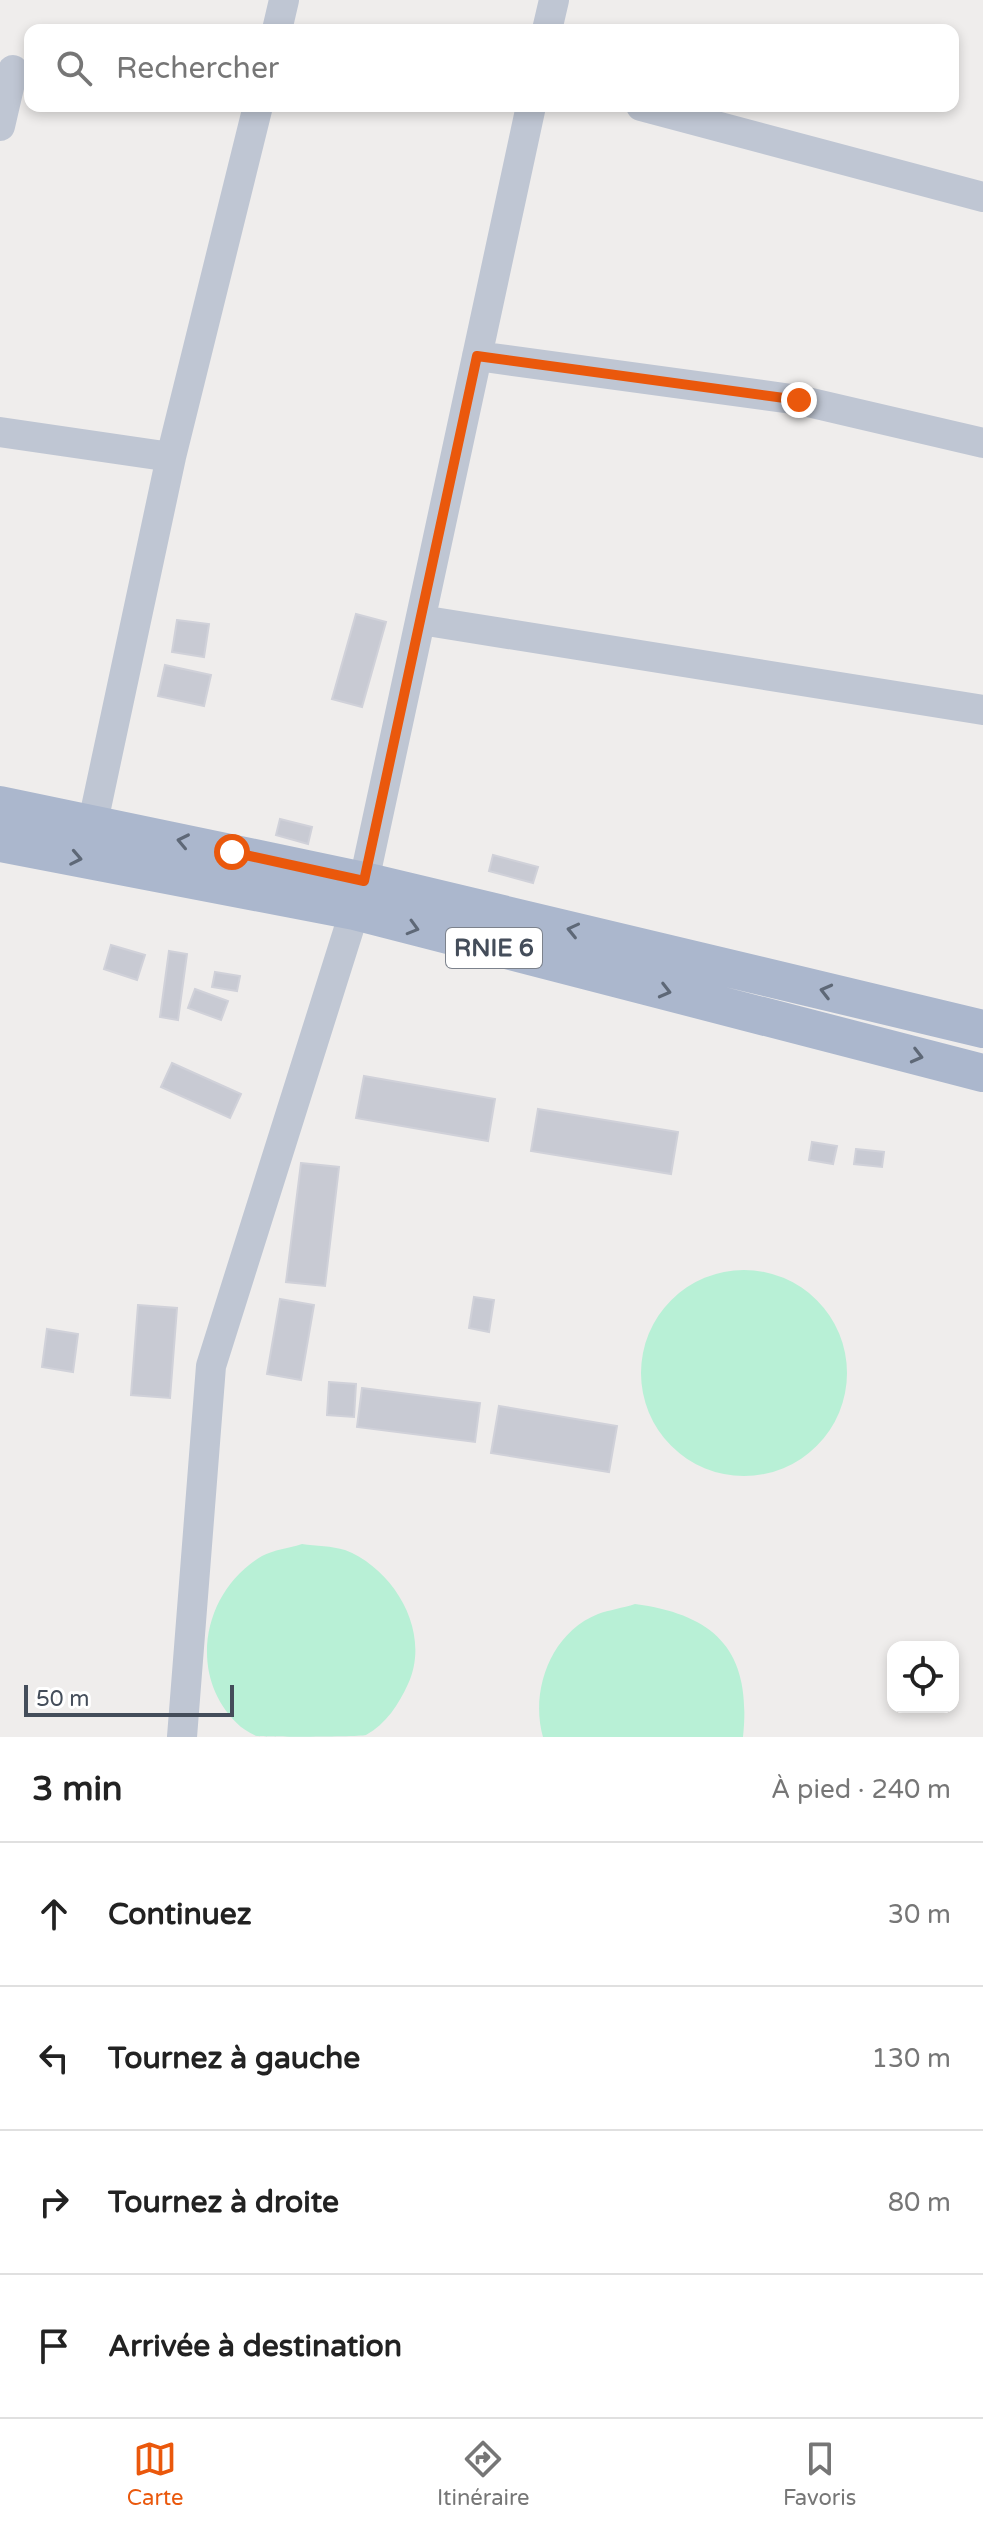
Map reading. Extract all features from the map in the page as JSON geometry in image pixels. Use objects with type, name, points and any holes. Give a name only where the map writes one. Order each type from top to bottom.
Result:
[{"type":"main road","name":"RNIE 6","points":[[0,805],[93,822],[983,1073]]},
{"type":"main road","name":"RNIE 6","points":[[0,843],[359,896],[983,1029]]},
{"type":"street","points":[[278,24],[284,0]]},
{"type":"street","points":[[548,24],[554,0]]},
{"type":"street","points":[[0,126],[13,70]]},
{"type":"street","points":[[93,822],[171,457],[257,112]]},
{"type":"street","points":[[182,1737],[203,1431],[211,1366],[359,896],[530,112]]},
{"type":"street","points":[[664,112],[983,197]]},
{"type":"street","points":[[477,356],[799,400],[983,443]]},
{"type":"street","points":[[0,432],[171,457]]},
{"type":"street","points":[[421,620],[983,710]]},
{"type":"green space","points":[[744,1270],[764,1271],[784,1277],[817,1300],[840,1333],[846,1353],[846,1393],[840,1413],[817,1446],[784,1469],[764,1475],[744,1476],[724,1475],[704,1469],[671,1446],[648,1413],[642,1393],[641,1373],[642,1353],[648,1333],[671,1300],[704,1277],[724,1271]]},
{"type":"green space","points":[[302,1544],[345,1550],[363,1559],[393,1587],[412,1624],[414,1664],[408,1684],[391,1713],[366,1735],[257,1736],[241,1727],[224,1707],[212,1685],[207,1661],[208,1637],[214,1613],[225,1591],[241,1572],[262,1556]]},
{"type":"green space","points":[[635,1604],[688,1617],[723,1643],[734,1660],[741,1682],[743,1737],[543,1737],[539,1701],[542,1683],[556,1649],[581,1623],[598,1614]]},
{"type":"building","points":[[356,614],[386,622],[362,707],[332,699]]},
{"type":"building","points":[[177,620],[209,624],[204,657],[172,652]]},
{"type":"building","points":[[165,665],[211,675],[204,706],[158,696]]},
{"type":"building","points":[[280,819],[312,827],[308,844],[276,835]]},
{"type":"building","points":[[493,855],[538,867],[533,883],[489,871]]},
{"type":"building","points":[[111,945],[145,955],[137,980],[104,969]]},
{"type":"building","points":[[169,951],[187,954],[178,1020],[160,1017]]},
{"type":"building","points":[[215,972],[240,976],[237,991],[212,987]]},
{"type":"building","points":[[195,989],[228,1001],[221,1020],[188,1008]]},
{"type":"building","points":[[172,1063],[241,1094],[230,1118],[161,1087]]},
{"type":"building","points":[[364,1076],[495,1099],[488,1141],[356,1118]]},
{"type":"building","points":[[538,1109],[678,1132],[671,1174],[531,1151]]},
{"type":"building","points":[[812,1142],[837,1146],[833,1164],[809,1160]]},
{"type":"building","points":[[856,1149],[884,1152],[882,1167],[854,1164]]},
{"type":"building","points":[[301,1163],[339,1167],[325,1286],[286,1282]]},
{"type":"building","points":[[474,1297],[494,1300],[489,1332],[469,1328]]},
{"type":"building","points":[[280,1299],[314,1305],[301,1380],[267,1374]]},
{"type":"building","points":[[138,1305],[177,1308],[170,1398],[131,1395]]},
{"type":"building","points":[[47,1329],[78,1334],[73,1372],[42,1367]]},
{"type":"building","points":[[329,1382],[356,1384],[354,1417],[327,1415]]},
{"type":"building","points":[[362,1388],[480,1403],[475,1442],[357,1427]]},
{"type":"building","points":[[499,1406],[617,1426],[609,1472],[491,1453]]},
{"type":"route","points":[[232,852],[364,881],[477,356],[799,400]]}]
